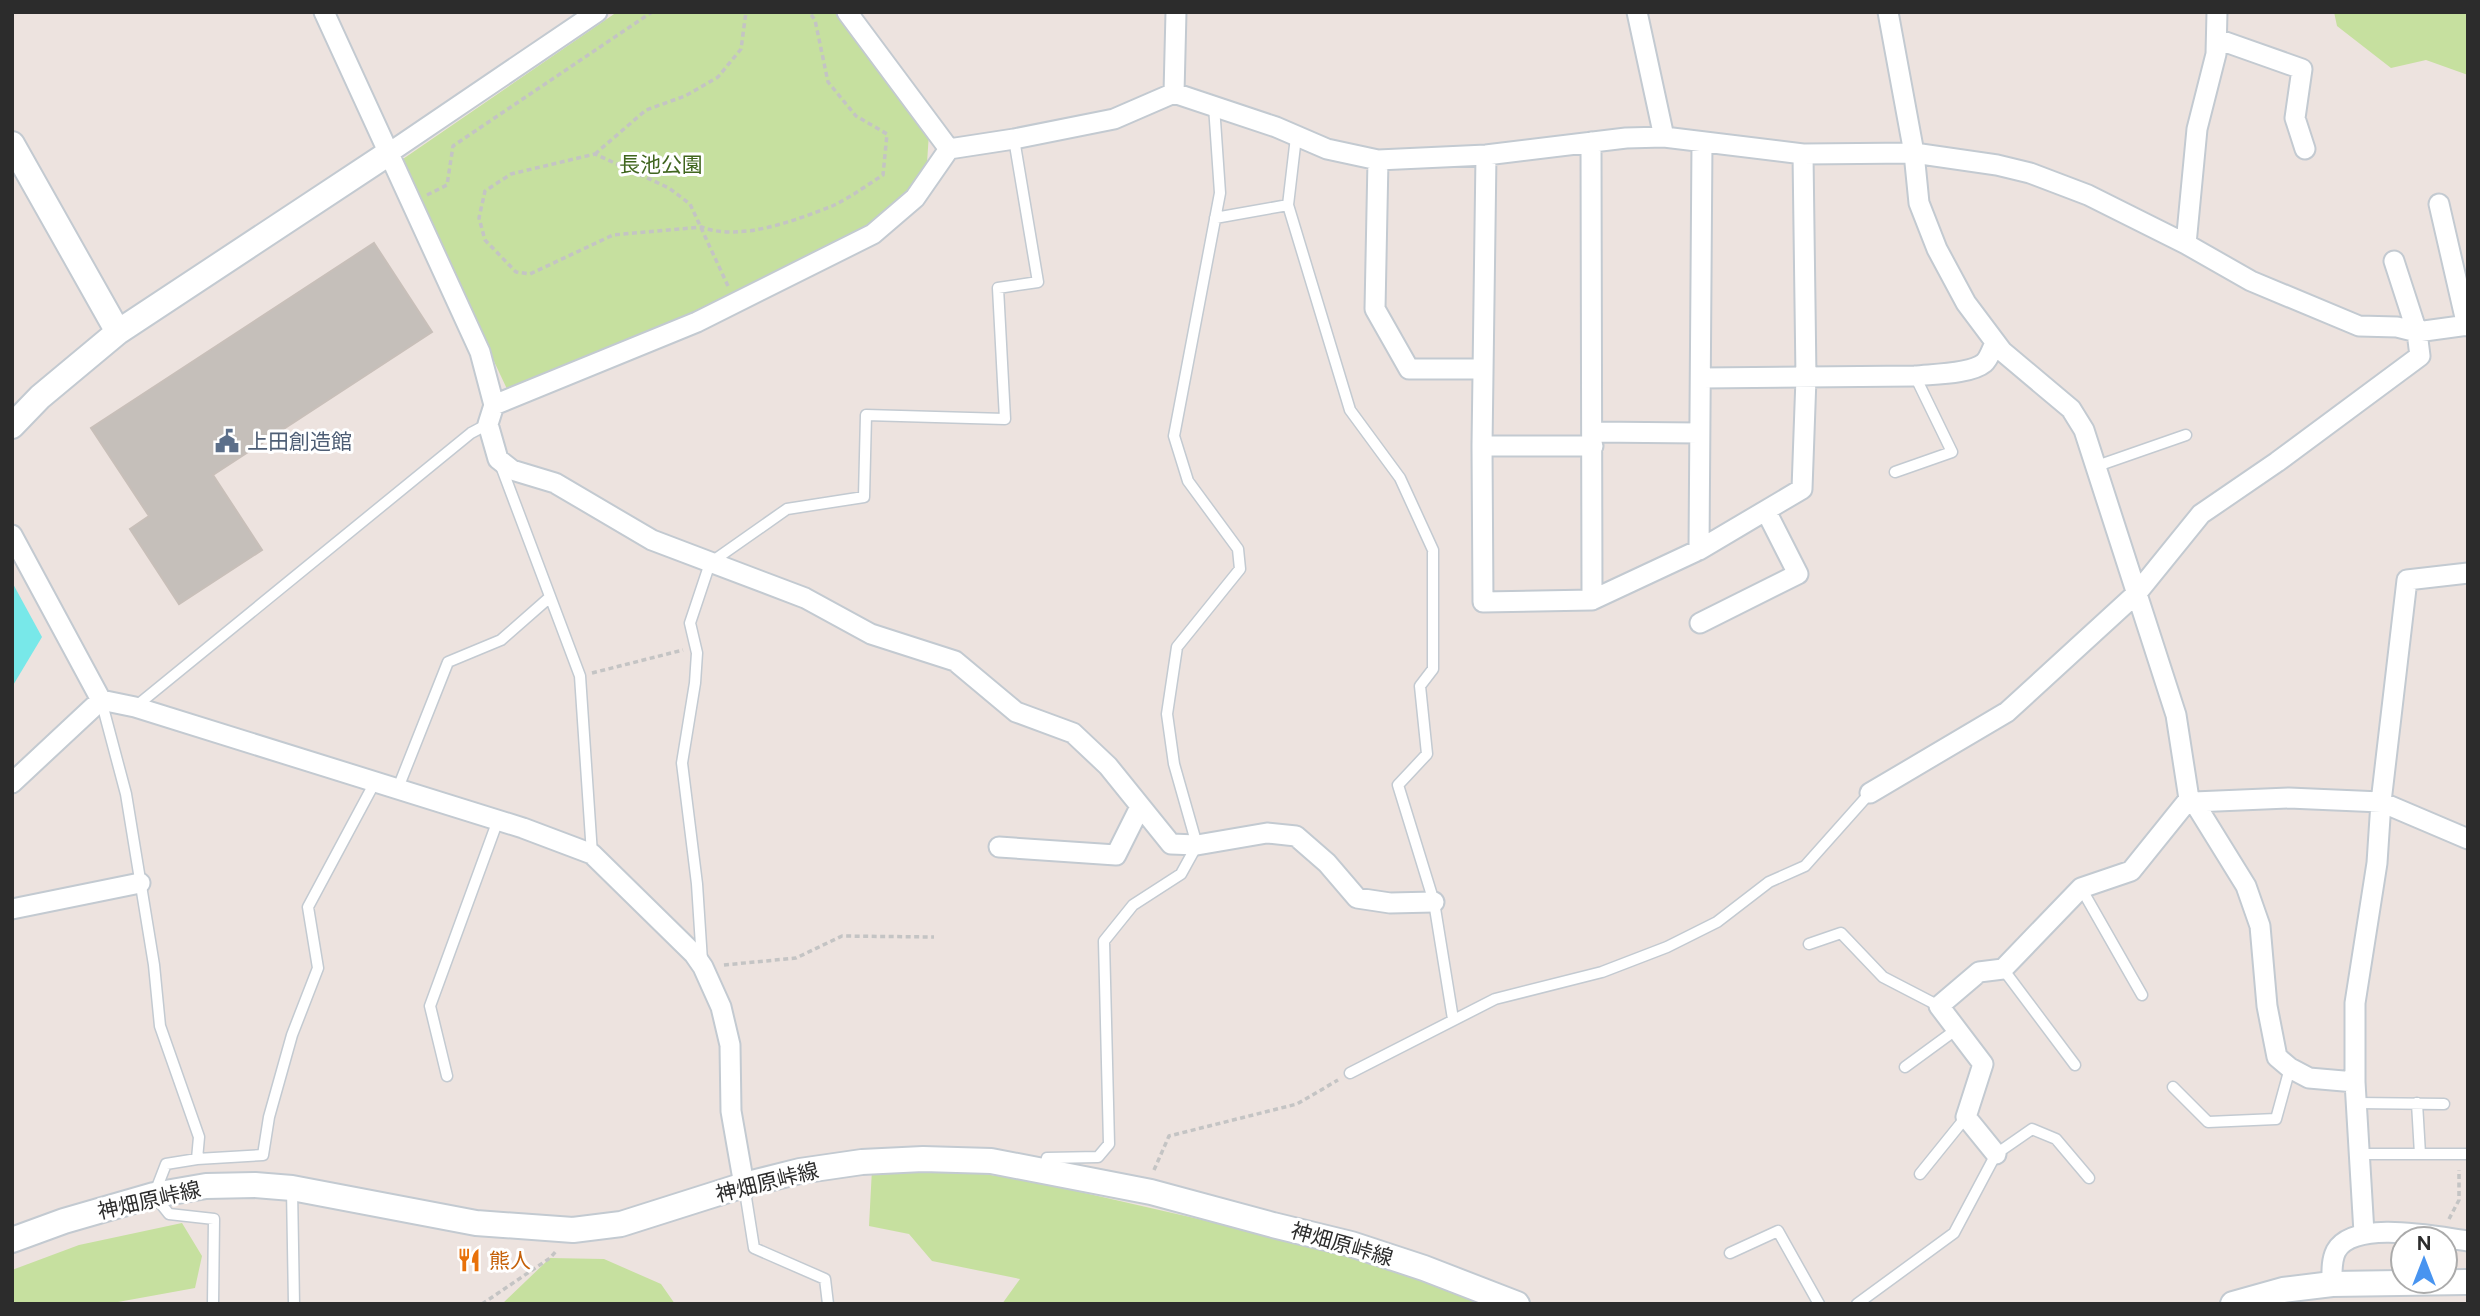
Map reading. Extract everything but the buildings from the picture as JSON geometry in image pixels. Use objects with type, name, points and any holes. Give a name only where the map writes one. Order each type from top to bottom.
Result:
[{"type":"street","points":[[324,12],[480,352],[494,405],[488,424],[498,459],[512,470],[555,483],[652,540],[804,598],[871,634],[955,661],[1016,712],[1073,733],[1108,766],[1171,844],[1197,845],[1268,832],[1296,836],[1327,863],[1357,898],[1390,903],[1434,902]]},
{"type":"street","points":[[847,12],[949,149]]},
{"type":"street","points":[[1174,93],[1176,12]]},
{"type":"street","points":[[1637,12],[1664,137]]},
{"type":"street","points":[[1888,12],[1914,153],[1919,203],[1937,249],[1966,303],[2001,351],[2071,409],[2084,430],[2176,715],[2192,800],[2246,886],[2260,926],[2267,1006],[2277,1057],[2309,1078],[2355,1082]]},
{"type":"street","points":[[2186,244],[2197,129],[2216,54],[2217,12]]},
{"type":"street","points":[[12,426],[40,397],[118,332],[389,153],[591,14]]},
{"type":"street","points":[[2217,39],[2302,69],[2295,118],[2305,149]]},
{"type":"street","points":[[494,405],[697,322],[873,234],[915,198],[949,149],[1114,119],[1174,93],[1214,105],[1327,149],[1378,160],[1486,155],[1591,142],[1664,137],[1803,154],[1914,153],[1997,165],[2031,173],[2088,195],[2186,244],[2252,281],[2359,326],[2396,327],[2417,332],[2467,325],[2439,204]]},
{"type":"street","points":[[1591,142],[1592,600]]},
{"type":"street","points":[[1699,550],[1702,142]]},
{"type":"street","points":[[12,144],[118,332]]},
{"type":"street","points":[[1486,155],[1482,369],[1483,601],[1592,600],[1699,550],[1802,489],[1805,378],[1803,154]]},
{"type":"street","points":[[1378,160],[1375,309],[1409,369],[1482,369]]},
{"type":"street","points":[[1870,793],[2007,712],[2137,593],[2201,514],[2277,462],[2420,356],[2417,332],[2394,261]]},
{"type":"street","points":[[1702,378],[1916,376],[1974,368],[1986,362],[1995,343]]},
{"type":"street","points":[[1482,446],[1699,433]]},
{"type":"street","points":[[1700,623],[1798,574],[1766,511]]},
{"type":"street","points":[[12,535],[101,700]]},
{"type":"street","points":[[2364,1233],[2355,1082],[2355,1003],[2377,863],[2381,802],[2407,580],[2468,573]]},
{"type":"street","points":[[101,700],[135,707],[398,788],[592,854],[694,954],[703,967],[721,1007],[730,1045],[731,1111],[744,1185]]},
{"type":"street","points":[[12,783],[101,700]]},
{"type":"street","points":[[1996,1154],[1966,1117],[1983,1063],[1939,1006],[1979,972],[2003,969],[2081,888],[2131,871],[2192,800],[2289,798],[2381,802],[2468,839]]},
{"type":"street","points":[[999,847],[1116,855],[1140,807]]},
{"type":"street","points":[[12,909],[140,883]]},
{"type":"street","name":"神畑原峠線","points":[[12,1240],[64,1221],[154,1195],[206,1186],[255,1185],[292,1188],[476,1223],[573,1230],[621,1224],[744,1185],[800,1171],[862,1162],[923,1158],[991,1161],[1144,1191],[1351,1244],[1435,1272],[1517,1304]]},
{"type":"street","points":[[2332,1284],[2332,1263],[2337,1249],[2348,1240],[2364,1233],[2389,1233]]},
{"type":"street","points":[[2233,1304],[2283,1290],[2332,1284],[2466,1282]]},
{"type":"lane","points":[[1043,1172],[1047,1157],[1098,1157],[1108,1144],[1104,941],[1133,905],[1181,874],[1197,845],[1174,764],[1167,714],[1177,647],[1240,569],[1238,549],[1188,481],[1174,436],[1220,193],[1214,105]]},
{"type":"lane","points":[[1296,137],[1288,205],[1350,410],[1400,478],[1433,550],[1433,669],[1420,686],[1427,754],[1398,785],[1434,902],[1453,1019]]},
{"type":"lane","points":[[703,967],[697,884],[682,763],[697,653],[690,622],[710,563],[787,509],[864,497],[866,415],[1005,419],[998,288],[1038,282],[1014,139]]},
{"type":"lane","points":[[1215,218],[1288,205]]},
{"type":"lane","points":[[1895,472],[1952,452],[1916,376]]},
{"type":"lane","points":[[135,707],[471,433],[488,424]]},
{"type":"lane","points":[[2097,466],[2186,435]]},
{"type":"lane","points":[[498,459],[580,676],[592,854]]},
{"type":"lane","points":[[398,788],[448,662],[500,640],[550,597]]},
{"type":"lane","points":[[101,700],[126,794],[154,965],[160,1026],[199,1137],[197,1159]]},
{"type":"lane","points":[[213,1304],[214,1219],[169,1214],[154,1195],[166,1164],[197,1159],[263,1155],[269,1117],[292,1035],[318,968],[308,907],[375,781]]},
{"type":"lane","points":[[1350,1073],[1495,999],[1602,972],[1667,947],[1717,922],[1769,882],[1805,866],[1870,793]]},
{"type":"lane","points":[[447,1076],[430,1006],[498,820]]},
{"type":"lane","points":[[2081,888],[2141,995]]},
{"type":"lane","points":[[1809,944],[1842,933],[1883,977],[1939,1006]]},
{"type":"lane","points":[[2003,969],[2075,1065]]},
{"type":"lane","points":[[1905,1067],[1957,1029]]},
{"type":"lane","points":[[2173,1087],[2208,1122],[2276,1119],[2290,1068]]},
{"type":"lane","points":[[2357,1103],[2444,1104]]},
{"type":"lane","points":[[2417,1103],[2420,1154]]},
{"type":"lane","points":[[1920,1174],[1966,1117]]},
{"type":"lane","points":[[1857,1304],[1954,1233],[1996,1154],[2032,1129],[2056,1139],[2089,1178]]},
{"type":"lane","points":[[2360,1154],[2463,1154]]},
{"type":"lane","points":[[744,1185],[754,1248],[825,1279],[828,1304]]},
{"type":"lane","points":[[292,1188],[294,1304]]},
{"type":"lane","points":[[1730,1252],[1778,1231],[1819,1304]]},
{"type":"path","points":[[447,185],[453,146],[652,12]]},
{"type":"path","points":[[746,12],[741,49],[718,77],[685,96],[646,110],[596,154],[511,174],[485,191],[480,218],[485,240],[516,272],[530,274],[613,235],[702,227],[714,232],[758,230],[834,205],[883,175],[887,134],[856,116],[828,82],[815,20],[809,12]]},
{"type":"path","points":[[596,154],[669,188],[690,204],[736,304]]},
{"type":"path","points":[[580,676],[696,646]]},
{"type":"path","points":[[703,967],[796,958],[842,936],[934,937]]},
{"type":"path","points":[[1144,1191],[1169,1136],[1297,1104],[1350,1073]]},
{"type":"path","points":[[2446,1225],[2459,1200],[2463,1154]]},
{"type":"path","points":[[482,1304],[550,1258],[573,1230]]},
{"type":"green space","name":"長池公園","points":[[617,12],[841,12],[929,133],[927,163],[910,192],[869,229],[693,315],[507,389],[400,161]]},
{"type":"green space","points":[[2334,12],[2468,12],[2468,75],[2426,60],[2391,68],[2337,26]]},
{"type":"green space","points":[[927,1165],[1041,1183],[1352,1254],[1492,1304],[1002,1304],[1020,1279],[932,1261],[909,1234],[869,1226],[872,1169]]},
{"type":"green space","points":[[182,1223],[202,1256],[195,1288],[118,1304],[12,1304],[12,1270],[79,1245]]},
{"type":"green space","points":[[550,1258],[604,1259],[661,1284],[675,1304],[502,1304]]},
{"type":"water","points":[[12,582],[42,637],[12,687]]},
{"type":"place","name":"上田創造館","points":[[227,441]]},
{"type":"place","name":"熊人","points":[[469,1260]]}]
